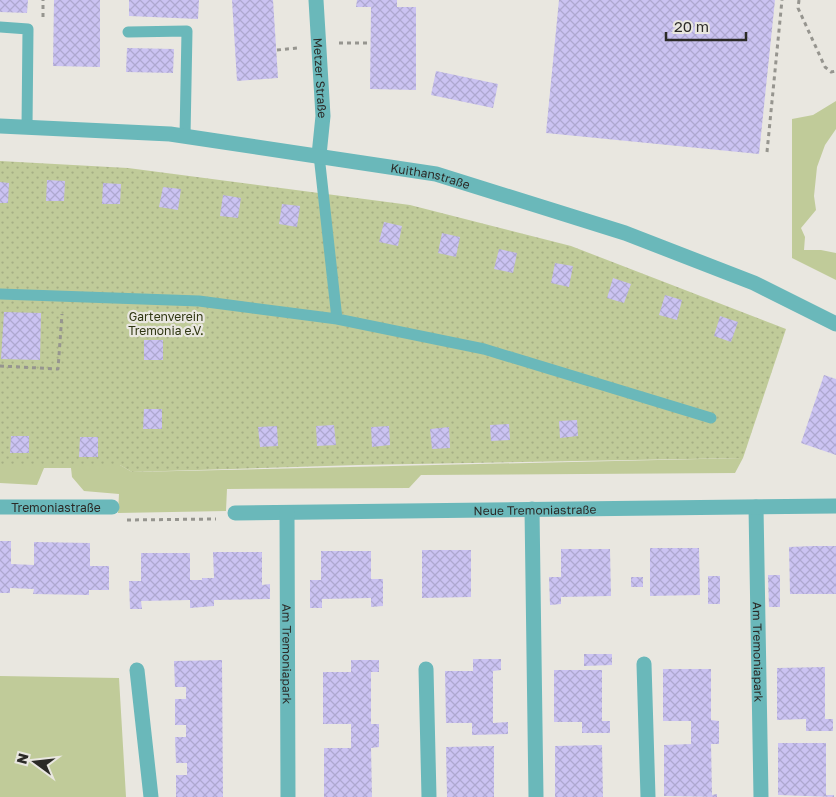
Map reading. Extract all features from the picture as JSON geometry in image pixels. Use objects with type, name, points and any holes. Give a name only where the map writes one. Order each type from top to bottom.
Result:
[{"type":"street","name":"Metzer Straße","points":[[316,0],[323,116],[319,155]]},
{"type":"street","name":"Kuithanstraße","points":[[0,126],[185,136],[436,174],[624,233],[754,283],[836,324]]},
{"type":"street","name":"Neue Tremoniastraße","points":[[235,513],[836,506]]},
{"type":"street","name":"Tremoniastraße","points":[[0,507],[112,507]]},
{"type":"street","name":"Am Tremoniapark","points":[[756,507],[761,797]]},
{"type":"street","points":[[532,510],[536,797]]},
{"type":"street","name":"Am Tremoniapark","points":[[287,512],[288,797]]},
{"type":"street","points":[[644,664],[648,797]]},
{"type":"street","points":[[426,669],[429,797]]},
{"type":"street","points":[[137,670],[151,797]]},
{"type":"lane","points":[[0,27],[28,29],[27,127]]},
{"type":"lane","points":[[128,32],[187,31],[185,136]]},
{"type":"lane","points":[[319,155],[337,319]]},
{"type":"lane","points":[[0,294],[199,301],[337,319],[484,349],[711,418]]},
{"type":"path","points":[[767,152],[782,0]]},
{"type":"path","points":[[799,0],[798,8],[824,67],[831,72],[836,71]]},
{"type":"path","points":[[338,43],[370,43]]},
{"type":"path","points":[[0,366],[58,369],[63,296]]},
{"type":"path","points":[[112,507],[120,520],[232,519],[235,513]]},
{"type":"green space","points":[[836,101],[836,129],[825,145],[817,167],[814,196],[816,210],[801,228],[805,237],[804,250],[821,250],[836,253],[836,280],[792,258],[792,119],[813,115]]},
{"type":"green space","name":"Gartenverein Tremonia e.V.","points":[[0,161],[128,168],[410,205],[571,246],[786,329],[743,458],[358,465],[132,472],[120,465],[0,465]]},
{"type":"green space","points":[[743,458],[735,473],[421,475],[409,488],[227,489],[226,511],[118,513],[119,494],[84,491],[72,477],[71,468],[44,468],[37,485],[0,483],[0,465],[120,465],[132,472]]},
{"type":"green space","points":[[0,676],[119,678],[126,797],[0,797]]},
{"type":"building","points":[[0,0],[28,0],[27,13],[0,12]]},
{"type":"building","points":[[54,0],[100,0],[100,67],[53,66]]},
{"type":"building","points":[[129,0],[199,0],[198,19],[129,16]]},
{"type":"building","points":[[232,0],[273,0],[278,78],[237,81]]},
{"type":"building","points":[[357,0],[397,0],[397,7],[416,7],[416,90],[370,89],[371,7],[356,7]]},
{"type":"building","points":[[559,0],[775,0],[759,154],[546,133]]},
{"type":"building","points":[[127,48],[174,49],[173,73],[126,72]]},
{"type":"building","points":[[436,71],[498,84],[493,108],[431,95]]},
{"type":"building","points":[[47,180],[65,181],[64,201],[46,201]]},
{"type":"building","points":[[0,182],[9,183],[8,203],[0,203]]},
{"type":"building","points":[[103,183],[121,184],[120,204],[102,204]]},
{"type":"building","points":[[163,187],[181,189],[178,210],[159,207]]},
{"type":"building","points":[[223,195],[241,198],[238,218],[220,216]]},
{"type":"building","points":[[282,204],[300,206],[297,227],[279,224]]},
{"type":"building","points":[[384,222],[402,226],[398,246],[379,242]]},
{"type":"building","points":[[442,233],[460,237],[456,257],[438,253]]},
{"type":"building","points":[[499,249],[517,253],[513,273],[494,269]]},
{"type":"building","points":[[555,263],[573,266],[569,287],[551,283]]},
{"type":"building","points":[[613,278],[631,284],[624,303],[607,298]]},
{"type":"building","points":[[665,295],[682,300],[677,320],[659,315]]},
{"type":"building","points":[[4,312],[41,313],[40,360],[1,359]]},
{"type":"building","points":[[720,316],[738,322],[731,342],[714,336]]},
{"type":"building","points":[[144,340],[163,340],[163,360],[144,360]]},
{"type":"building","points":[[824,375],[836,379],[836,455],[801,443]]},
{"type":"building","points":[[144,409],[162,409],[162,429],[143,429]]},
{"type":"building","points":[[577,420],[578,436],[560,438],[559,421]]},
{"type":"building","points":[[509,424],[510,440],[491,441],[490,425]]},
{"type":"building","points":[[334,425],[336,445],[317,446],[316,426]]},
{"type":"building","points":[[277,426],[278,446],[260,447],[258,427]]},
{"type":"building","points":[[389,426],[390,445],[372,447],[371,427]]},
{"type":"building","points":[[449,427],[450,448],[432,449],[430,429]]},
{"type":"building","points":[[11,436],[29,436],[29,453],[10,453]]},
{"type":"building","points":[[80,437],[98,437],[98,457],[79,457]]},
{"type":"building","points":[[0,541],[11,541],[11,564],[34,565],[34,542],[90,543],[90,566],[109,566],[109,590],[89,590],[89,595],[33,594],[34,589],[10,588],[10,593],[0,593]]},
{"type":"building","points":[[836,546],[836,594],[790,594],[789,547]]},
{"type":"building","points":[[650,548],[699,548],[700,595],[650,596]]},
{"type":"building","points":[[561,549],[610,549],[611,596],[561,597],[561,604],[550,605],[549,577],[561,577]]},
{"type":"building","points":[[422,550],[471,550],[471,597],[422,598]]},
{"type":"building","points":[[321,551],[371,551],[371,579],[383,579],[383,606],[371,607],[371,598],[322,599],[322,608],[310,608],[310,580],[321,580]]},
{"type":"building","points":[[213,552],[262,552],[262,585],[270,584],[270,599],[214,600],[214,606],[190,608],[190,600],[141,601],[142,609],[130,609],[129,581],[141,581],[141,553],[190,553],[190,580],[202,580],[202,578],[214,578]]},
{"type":"building","points":[[768,575],[780,575],[780,607],[769,607]]},
{"type":"building","points":[[708,576],[720,576],[720,604],[708,604]]},
{"type":"building","points":[[631,577],[643,577],[643,587],[631,587]]},
{"type":"building","points":[[584,654],[612,654],[612,665],[584,666]]},
{"type":"building","points":[[473,659],[501,659],[501,670],[493,671],[493,723],[508,722],[508,734],[472,735],[472,723],[446,723],[445,671],[473,671]]},
{"type":"building","points":[[222,660],[223,797],[176,797],[176,775],[187,775],[187,763],[176,763],[175,737],[186,737],[186,725],[175,725],[175,699],[186,699],[186,687],[175,687],[174,661]]},
{"type":"building","points":[[351,660],[379,660],[379,672],[371,672],[371,724],[379,724],[379,747],[371,748],[372,797],[324,797],[324,748],[351,748],[351,724],[323,724],[323,672],[351,672]]},
{"type":"building","points":[[825,667],[825,719],[833,719],[833,731],[806,731],[806,719],[777,720],[777,668]]},
{"type":"building","points":[[663,669],[711,669],[711,720],[719,721],[719,744],[711,744],[712,795],[717,794],[717,797],[664,796],[664,745],[691,744],[691,721],[663,721]]},
{"type":"building","points":[[554,670],[602,670],[602,721],[610,721],[610,733],[582,733],[582,722],[554,722]]},
{"type":"building","points":[[778,743],[826,743],[826,795],[834,795],[834,797],[778,795]]},
{"type":"building","points":[[602,745],[603,797],[555,797],[555,746]]},
{"type":"building","points":[[494,746],[494,797],[447,797],[446,747]]}]
